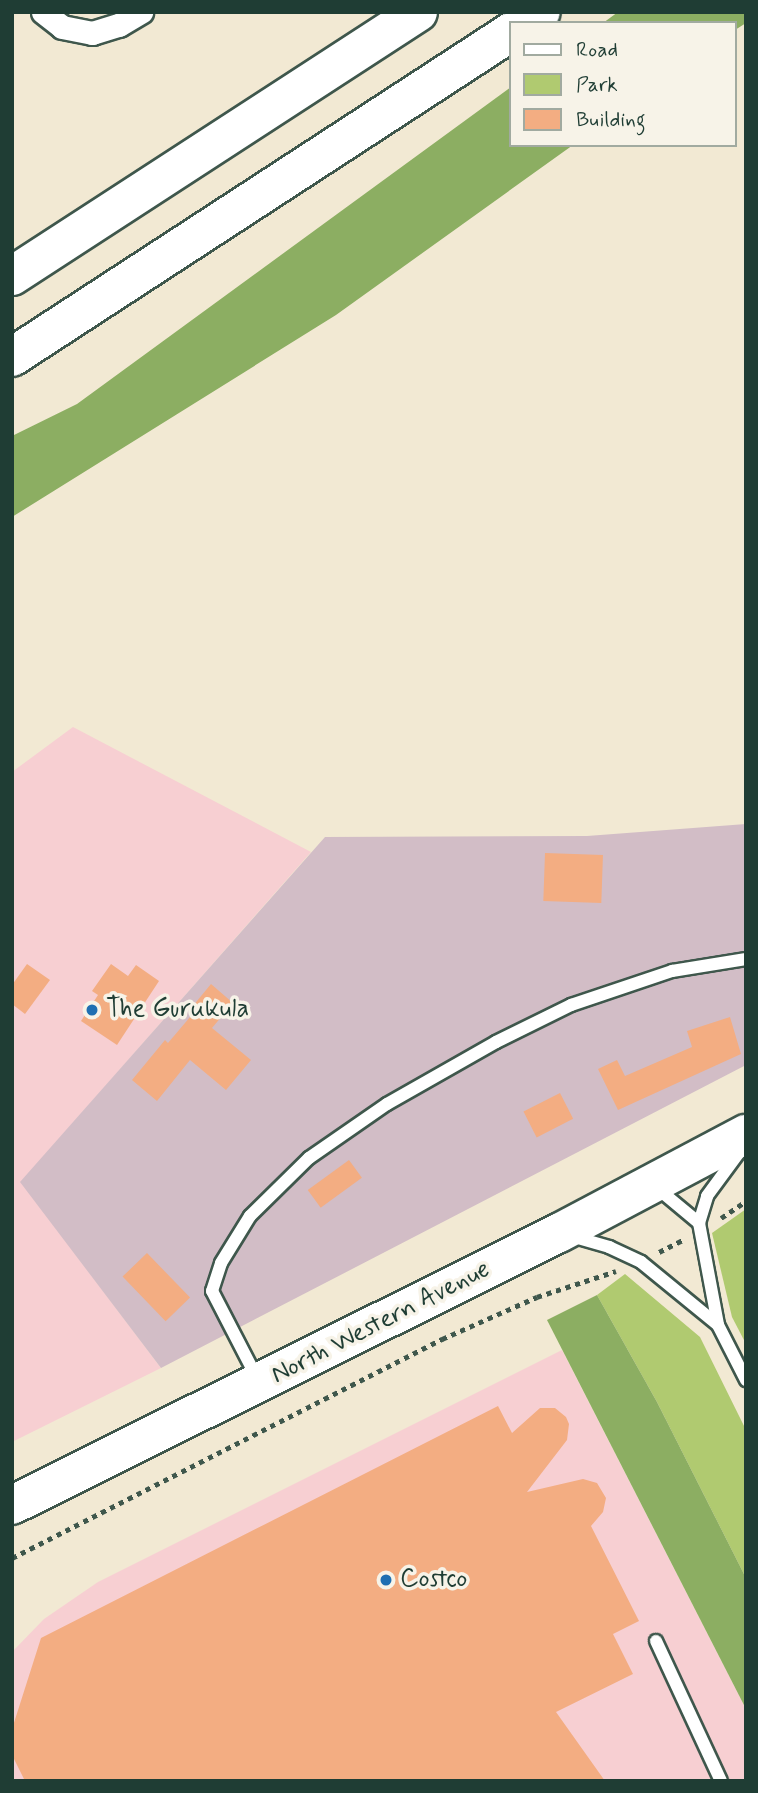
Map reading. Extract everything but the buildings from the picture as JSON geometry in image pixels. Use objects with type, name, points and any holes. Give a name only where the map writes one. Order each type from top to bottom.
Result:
[{"type":"highway","points":[[12,276],[418,12]]},
{"type":"highway","points":[[12,357],[510,33]]},
{"type":"highway","name":"North Western Avenue","points":[[12,1505],[261,1384],[559,1233],[746,1134]]},
{"type":"street","points":[[43,12],[62,27],[92,33],[119,25],[141,12]]},
{"type":"lane","points":[[261,1384],[212,1291],[221,1263],[250,1216],[299,1167],[387,1104],[496,1042],[571,1005],[672,971],[746,959]]},
{"type":"lane","points":[[746,1142],[707,1196],[699,1223],[718,1325],[746,1380]]},
{"type":"lane","points":[[652,1183],[699,1223]]},
{"type":"lane","points":[[559,1233],[609,1247],[641,1262],[718,1325]]},
{"type":"lane","points":[[656,1642],[721,1781]]},
{"type":"path","points":[[713,1223],[746,1201]]},
{"type":"path","points":[[657,1253],[683,1239]]},
{"type":"path","points":[[12,1558],[442,1339],[537,1297],[619,1271]]},
{"type":"shaded area","name":"The Gurukula","points":[[73,727],[311,852],[21,1182],[161,1368],[12,1442],[12,772]]},
{"type":"shaded area","points":[[746,824],[746,1065],[161,1368],[20,1182],[325,837],[587,836]]},
{"type":"shaded area","name":"Costco","points":[[562,1350],[746,1709],[746,1781],[12,1781],[12,1652],[44,1619],[98,1582]]},
{"type":"green space","points":[[618,12],[746,12],[746,23],[737,29],[737,21],[606,21]]},
{"type":"green space","points":[[510,88],[510,147],[570,147],[336,315],[12,517],[12,436],[77,404]]},
{"type":"green space","points":[[746,1209],[746,1344],[732,1317],[712,1233]]},
{"type":"green space","points":[[625,1274],[700,1337],[746,1430],[746,1578],[657,1402],[597,1295]]},
{"type":"green space","points":[[597,1295],[657,1402],[746,1578],[746,1709],[547,1320]]},
{"type":"place","name":"The Gurukula","points":[[92,1010]]},
{"type":"place","name":"Costco","points":[[386,1580]]}]
